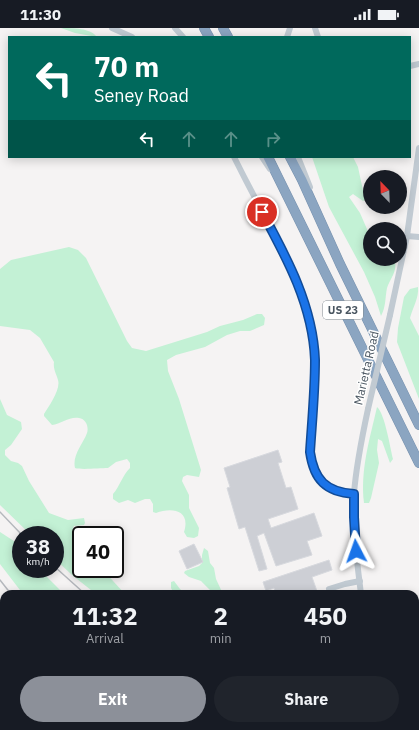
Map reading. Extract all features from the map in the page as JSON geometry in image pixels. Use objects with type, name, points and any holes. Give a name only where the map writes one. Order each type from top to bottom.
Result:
[{"type":"highway","name":"US 23","points":[[268,158],[419,463]]},
{"type":"highway","name":"US 23","points":[[291,158],[340,264],[419,425]]},
{"type":"street","points":[[112,28],[130,36]]},
{"type":"street","points":[[175,28],[182,36]]},
{"type":"street","name":"Marietta Road","points":[[407,236],[419,148]]},
{"type":"street","points":[[235,158],[284,253],[301,291],[307,311],[315,359],[310,452],[314,470],[324,484],[332,490],[341,493],[354,494]]},
{"type":"street","points":[[263,158],[282,185]]},
{"type":"street","points":[[298,158],[340,264]]},
{"type":"street","points":[[407,236],[419,237]]},
{"type":"street","name":"Marietta Road","points":[[361,590],[354,517],[354,494],[361,442],[400,266]]},
{"type":"street","points":[[330,590],[329,588],[360,581]]},
{"type":"green space","points":[[61,28],[86,30],[96,36],[92,36],[75,33]]},
{"type":"green space","points":[[312,158],[354,158],[358,167],[363,191],[363,201],[353,194],[349,197],[360,213],[364,222],[363,266],[395,266],[387,288],[385,306],[381,316],[375,297],[364,272],[329,207]]},
{"type":"green space","points":[[69,247],[78,250],[86,258],[127,341],[132,348],[146,351],[207,332],[220,326],[243,320],[257,314],[262,314],[265,318],[264,325],[250,331],[240,331],[227,335],[205,347],[176,355],[167,360],[168,371],[179,399],[201,470],[199,477],[187,475],[183,477],[182,481],[189,495],[189,508],[199,528],[198,536],[194,538],[187,537],[184,532],[185,519],[179,512],[168,510],[156,513],[153,512],[153,504],[150,499],[145,499],[135,503],[128,500],[119,503],[113,499],[113,494],[130,468],[130,463],[127,459],[116,462],[108,468],[75,468],[74,463],[76,454],[88,428],[81,419],[69,419],[52,425],[44,416],[58,388],[58,380],[54,369],[54,362],[40,338],[30,330],[0,326],[0,269],[11,260]]},
{"type":"green space","points":[[418,287],[417,299],[410,318],[419,336],[419,399],[397,342],[404,297],[410,289]]},
{"type":"green space","points":[[0,399],[7,415],[21,422],[22,429],[11,445],[5,450],[5,455],[11,461],[22,466],[29,481],[49,513],[68,520],[84,518],[84,525],[72,526],[72,575],[64,567],[64,526],[22,526],[0,505]]},
{"type":"green space","points":[[377,407],[385,423],[393,459],[390,463],[382,441],[378,439],[377,450],[379,463],[371,498],[369,503],[364,503],[363,478]]},
{"type":"green space","points":[[0,532],[12,540],[12,578],[48,578],[60,590],[20,590],[0,564]]},
{"type":"green space","points":[[204,548],[208,551],[210,563],[214,568],[216,579],[221,590],[210,590],[201,581],[189,577],[184,573],[185,571],[199,566],[202,563]]},
{"type":"green space","points":[[76,578],[110,578],[121,590],[91,590]]},
{"type":"green space","points":[[174,581],[181,590],[172,590],[171,582]]},
{"type":"building","points":[[278,450],[282,462],[278,463],[286,488],[291,487],[298,509],[268,519],[271,528],[314,513],[322,536],[307,541],[312,555],[276,566],[264,533],[257,536],[267,569],[259,571],[245,527],[239,529],[227,488],[230,487],[224,468]]},
{"type":"building","points":[[194,544],[203,562],[187,569],[179,551]]},
{"type":"building","points":[[329,560],[332,570],[312,577],[317,590],[275,590],[274,588],[266,590],[263,582]]},
{"type":"railway","points":[[0,512],[13,526]]},
{"type":"railway","points":[[64,575],[81,590]]},
{"type":"railway","points":[[0,580],[8,590]]},
{"type":"route","points":[[262,212],[293,271],[307,311],[312,335],[315,359],[310,452],[314,470],[324,484],[332,490],[341,493],[354,494],[356,551]]}]
